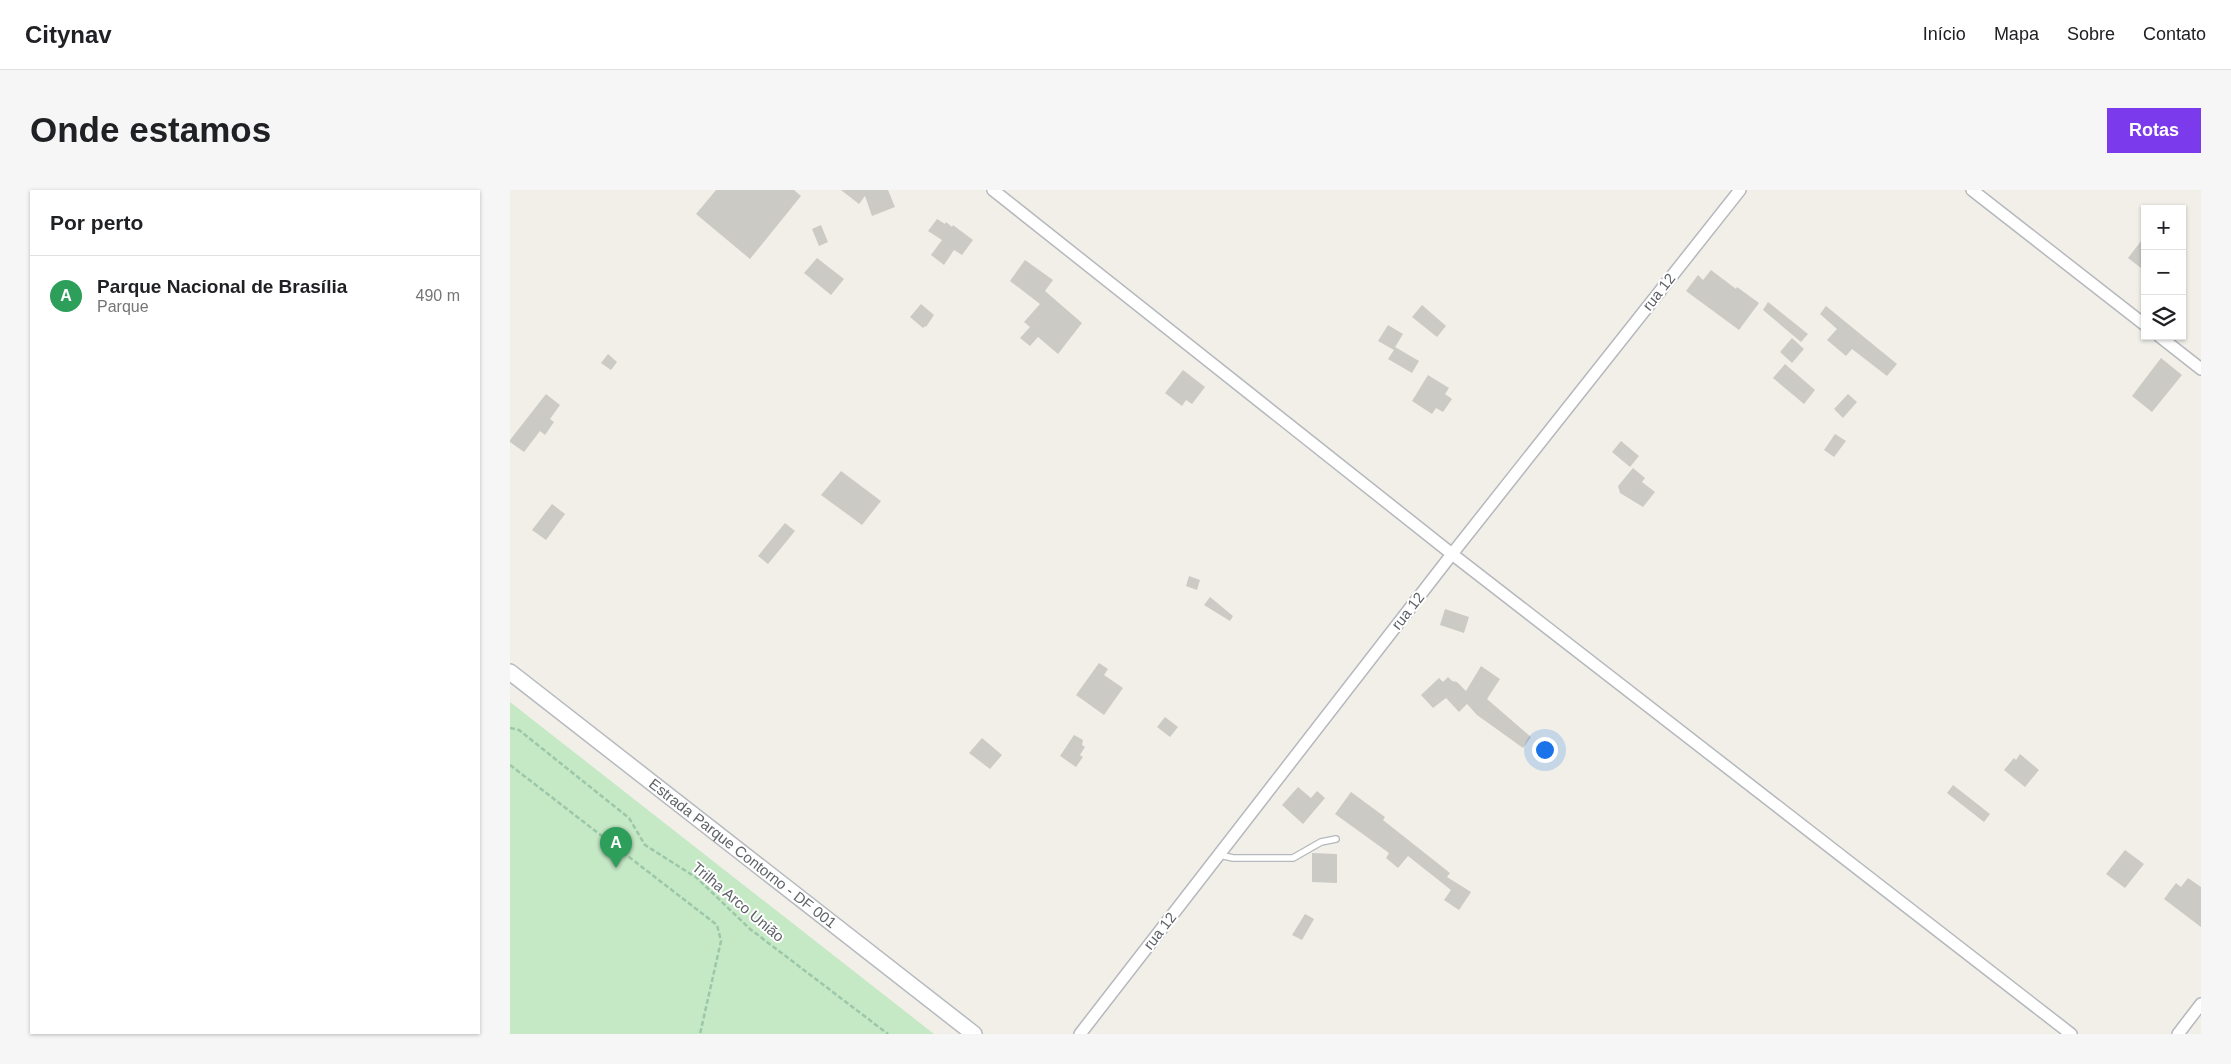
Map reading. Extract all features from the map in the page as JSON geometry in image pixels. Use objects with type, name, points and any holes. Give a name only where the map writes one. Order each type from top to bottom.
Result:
[{"type":"main road","name":"Estrada Parque Contorno - DF 001","points":[[510,672],[974,1034]]},
{"type":"street","points":[[993,190],[1452,554],[2071,1034]]},
{"type":"street","name":"rua 12","points":[[1080,1034],[1452,554],[1740,190]]},
{"type":"street","points":[[1972,190],[2141,322]]},
{"type":"street","points":[[2164,340],[2201,369]]},
{"type":"street","points":[[2178,1034],[2201,1004]]},
{"type":"lane","points":[[1219,855],[1233,858],[1293,858],[1321,842],[1336,839]]},
{"type":"path","name":"Trilha Arco União","points":[[510,728],[519,730],[629,818],[645,845],[697,878],[750,929],[888,1034]]},
{"type":"path","points":[[510,765],[717,925],[721,941],[700,1034]]},
{"type":"green space","points":[[510,702],[934,1034],[510,1034]]},
{"type":"building","points":[[716,190],[794,190],[801,196],[750,259],[696,214]]},
{"type":"building","points":[[841,190],[888,190],[895,207],[872,216],[865,196],[859,204]]},
{"type":"building","points":[[937,219],[945,224],[946,222],[952,227],[953,225],[973,240],[962,255],[954,250],[944,265],[931,255],[942,240],[928,231]]},
{"type":"building","points":[[821,225],[828,242],[819,246],[812,229]]},
{"type":"building","points":[[2141,241],[2141,268],[2128,258]]},
{"type":"building","points":[[817,258],[844,279],[831,295],[804,273]]},
{"type":"building","points":[[1025,260],[1053,280],[1045,291],[1082,323],[1058,354],[1038,337],[1030,346],[1020,338],[1030,327],[1024,322],[1040,304],[1010,281]]},
{"type":"building","points":[[1711,270],[1759,303],[1739,330],[1686,291],[1698,275],[1703,280]]},
{"type":"building","points":[[1768,302],[1808,334],[1801,342],[1763,310]]},
{"type":"building","points":[[921,304],[934,315],[926,327],[923,328],[910,317]]},
{"type":"building","points":[[1422,305],[1446,326],[1437,337],[1412,317]]},
{"type":"building","points":[[1826,306],[1897,364],[1887,376],[1852,349],[1846,356],[1827,340],[1837,329],[1820,314]]},
{"type":"building","points":[[1388,325],[1403,334],[1395,347],[1419,361],[1412,373],[1388,359],[1394,350],[1378,341]]},
{"type":"building","points":[[1792,338],[1804,349],[1792,363],[1780,352]]},
{"type":"building","points":[[608,354],[617,362],[611,370],[601,363]]},
{"type":"building","points":[[2161,358],[2182,375],[2152,412],[2132,396]]},
{"type":"building","points":[[1785,364],[1815,390],[1804,404],[1773,378]]},
{"type":"building","points":[[1183,370],[1205,387],[1192,404],[1186,400],[1182,406],[1165,393]]},
{"type":"building","points":[[1428,375],[1449,388],[1445,394],[1452,399],[1443,412],[1436,408],[1432,414],[1412,401]]},
{"type":"building","points":[[546,394],[560,405],[550,419],[554,422],[545,435],[540,431],[524,452],[510,442],[510,440]]},
{"type":"building","points":[[1848,394],[1857,402],[1843,418],[1834,409]]},
{"type":"building","points":[[1835,434],[1846,441],[1834,457],[1824,450]]},
{"type":"building","points":[[1621,441],[1639,456],[1630,467],[1612,452]]},
{"type":"building","points":[[1633,468],[1645,478],[1642,482],[1655,492],[1643,507],[1620,493],[1618,486]]},
{"type":"building","points":[[841,471],[881,501],[862,525],[821,495]]},
{"type":"building","points":[[552,504],[565,514],[546,540],[532,530]]},
{"type":"building","points":[[785,523],[795,531],[768,564],[758,556]]},
{"type":"building","points":[[1189,576],[1200,580],[1197,590],[1186,586]]},
{"type":"building","points":[[1210,597],[1233,616],[1230,621],[1204,605]]},
{"type":"building","points":[[1445,609],[1469,617],[1464,633],[1440,625]]},
{"type":"building","points":[[1099,663],[1108,669],[1104,675],[1123,688],[1104,715],[1076,695]]},
{"type":"building","points":[[1481,666],[1500,679],[1487,699],[1531,737],[1523,748],[1477,715],[1467,704],[1459,712],[1446,698],[1433,708],[1421,695],[1439,678],[1443,682],[1448,677],[1452,681],[1457,682],[1466,691]]},
{"type":"building","points":[[1165,717],[1178,727],[1170,737],[1157,727]]},
{"type":"building","points":[[1074,735],[1083,740],[1082,745],[1085,747],[1080,755],[1083,757],[1076,767],[1060,756]]},
{"type":"building","points":[[982,738],[1002,755],[990,769],[969,753]]},
{"type":"building","points":[[2020,754],[2039,770],[2025,787],[2004,770]]},
{"type":"building","points":[[1953,785],[1990,814],[1984,822],[1947,793]]},
{"type":"building","points":[[1298,787],[1311,798],[1317,791],[1325,798],[1303,824],[1282,805]]},
{"type":"building","points":[[1351,792],[1385,817],[1383,820],[1450,873],[1447,877],[1471,892],[1459,910],[1444,900],[1451,890],[1408,856],[1398,868],[1386,858],[1389,853],[1335,814]]},
{"type":"building","points":[[2125,850],[2144,864],[2125,888],[2106,874]]},
{"type":"building","points":[[1312,853],[1337,854],[1337,883],[1312,882]]},
{"type":"building","points":[[2188,878],[2201,887],[2201,927],[2164,899],[2176,883],[2181,887]]},
{"type":"building","points":[[1305,914],[1314,919],[1302,940],[1292,935]]},
{"type":"place","name":"Parque Nacional de Brasília","points":[[616,868]]}]
